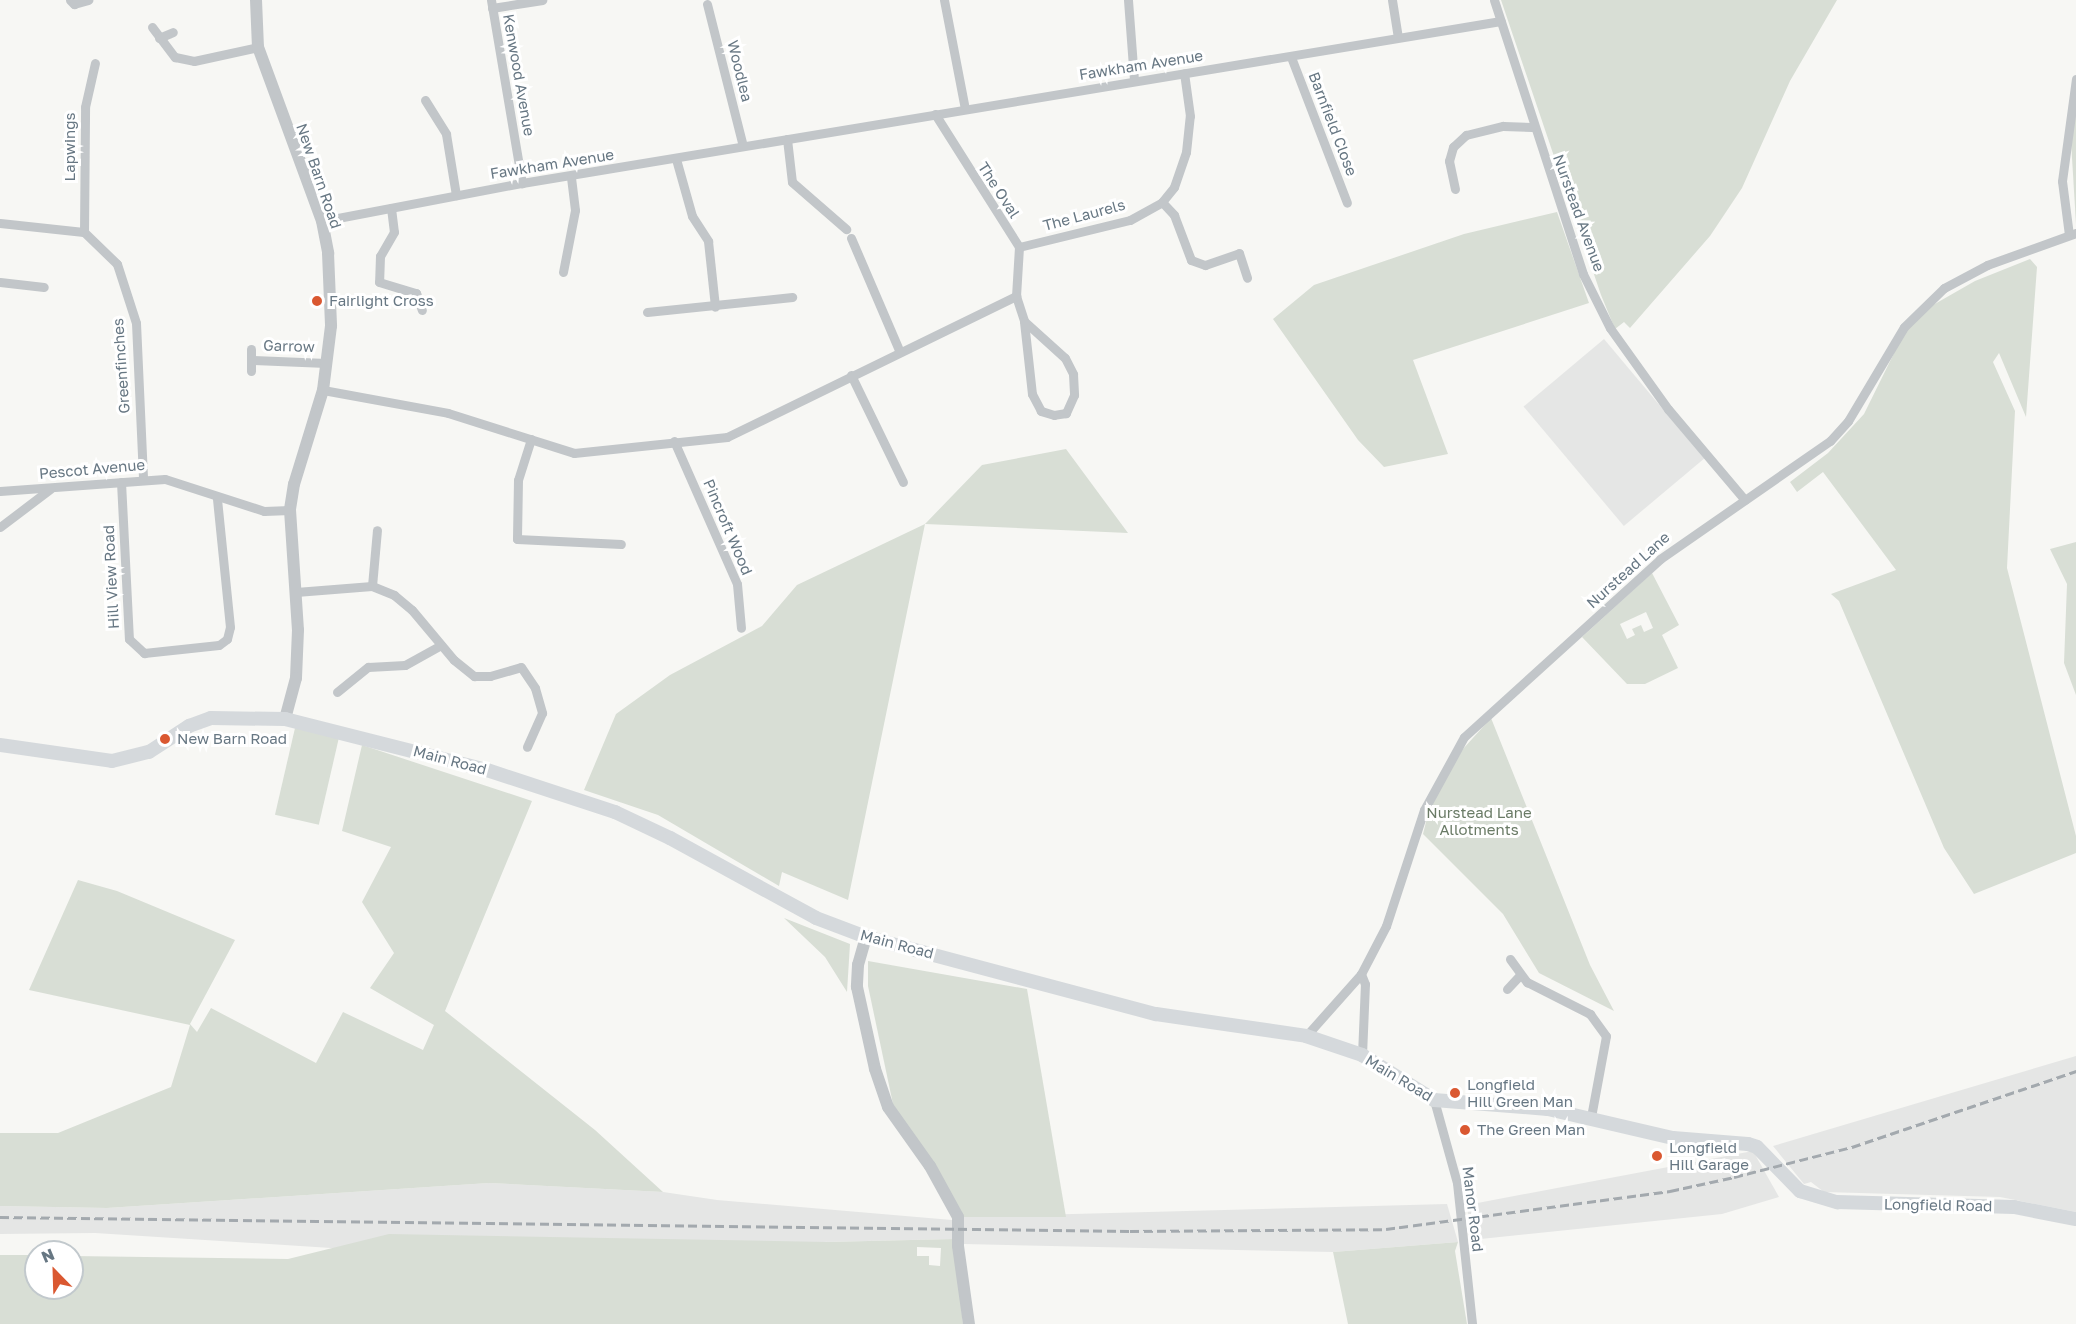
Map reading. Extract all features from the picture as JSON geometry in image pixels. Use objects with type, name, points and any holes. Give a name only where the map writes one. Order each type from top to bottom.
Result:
[{"type":"main road","name":"Main Road","points":[[0,745],[112,761],[149,752],[189,726],[211,718],[285,718],[487,770],[615,812],[670,838],[816,918],[866,937],[1156,1014],[1306,1036],[1362,1055],[1434,1100],[1537,1107],[1591,1117],[1673,1138],[1748,1144],[1761,1151],[1800,1191]]},
{"type":"main road","name":"Longfield Road","points":[[1800,1191],[1837,1202],[2014,1207],[2076,1219]]},
{"type":"street","points":[[70,0],[74,4],[88,0]]},
{"type":"street","name":"New Barn Road","points":[[256,0],[258,47],[322,221],[331,326],[323,390],[294,484],[290,510],[296,592],[296,678],[285,718]]},
{"type":"street","name":"Kenwood Avenue","points":[[522,183],[492,4],[542,0]]},
{"type":"street","points":[[945,0],[965,109]]},
{"type":"street","points":[[1128,0],[1134,80]]},
{"type":"street","points":[[1392,0],[1398,37]]},
{"type":"street","name":"Nurstead Avenue","points":[[1494,0],[1532,127],[1583,273],[1610,328],[1668,409],[1745,500]]},
{"type":"street","name":"Woodlea","points":[[707,4],[742,146]]},
{"type":"street","name":"Fawkham Avenue","points":[[322,221],[522,183],[571,177],[1134,80],[1292,57],[1501,21]]},
{"type":"street","points":[[152,27],[175,57],[194,61],[258,47]]},
{"type":"street","points":[[159,38],[173,32]]},
{"type":"street","name":"Barnfield Close","points":[[1292,57],[1347,203]]},
{"type":"street","name":"Lapwings","points":[[84,232],[85,107],[95,63]]},
{"type":"street","name":"The Laurels","points":[[1019,248],[1130,220],[1162,202],[1174,187],[1186,152],[1190,116],[1184,73]]},
{"type":"street","points":[[2072,234],[2062,181],[2076,79]]},
{"type":"street","points":[[425,100],[446,134],[456,195]]},
{"type":"street","name":"The Oval","points":[[935,114],[1019,248]]},
{"type":"street","points":[[1455,189],[1449,161],[1453,147],[1466,135],[1503,126],[1532,127]]},
{"type":"street","points":[[787,140],[792,182],[846,229]]},
{"type":"street","points":[[675,159],[692,216],[708,241],[715,307]]},
{"type":"street","points":[[563,272],[576,210],[571,177]]},
{"type":"street","points":[[1162,202],[1174,215],[1188,255],[1195,263],[1205,265],[1239,254]]},
{"type":"street","points":[[391,208],[394,232],[380,256],[379,282],[416,293],[422,310]]},
{"type":"street","points":[[0,223],[84,232]]},
{"type":"street","name":"Greenfinches","points":[[84,232],[117,264],[136,323],[143,478]]},
{"type":"street","name":"Nurstead Lane","points":[[1306,1036],[1360,974],[1386,926],[1424,810],[1464,737],[1659,559],[1830,441],[1848,421],[1904,327],[1944,288],[1987,265],[2072,234]]},
{"type":"street","points":[[851,238],[899,350]]},
{"type":"street","points":[[1235,243],[1247,278]]},
{"type":"street","points":[[1019,248],[1016,296],[1024,321],[1027,375],[1032,394],[1041,411],[1054,415],[1066,413],[1074,395],[1073,374],[1065,358],[1024,321]]},
{"type":"street","points":[[0,282],[44,287]]},
{"type":"street","points":[[323,390],[448,413],[574,453],[606,452],[736,434],[899,350],[1016,296]]},
{"type":"street","points":[[646,312],[715,307],[792,297]]},
{"type":"street","name":"Garrow","points":[[251,349],[251,370]]},
{"type":"street","name":"Garrow","points":[[251,360],[326,363]]},
{"type":"street","points":[[851,375],[903,482]]},
{"type":"street","points":[[531,439],[518,480],[517,539],[621,544]]},
{"type":"street","name":"Pincroft Wood","points":[[674,441],[737,584],[741,628]]},
{"type":"street","name":"Pescot Avenue","points":[[0,491],[50,489],[143,478],[165,479],[264,511],[290,510]]},
{"type":"street","name":"Hill View Road","points":[[121,482],[129,639],[144,653],[219,645],[227,639],[230,627],[218,498]]},
{"type":"street","points":[[0,527],[50,489]]},
{"type":"street","points":[[372,586],[377,530]]},
{"type":"street","points":[[296,592],[372,586],[394,595],[412,610],[441,645],[474,676],[490,676],[521,667],[535,688],[542,713],[528,747]]},
{"type":"street","points":[[338,692],[368,667],[405,665],[441,645]]},
{"type":"street","points":[[866,937],[858,965],[857,987],[875,1070],[888,1107],[930,1166],[958,1217],[958,1246],[969,1324]]},
{"type":"street","points":[[1510,959],[1520,975],[1538,991],[1590,1014],[1606,1036],[1591,1117]]},
{"type":"street","points":[[1360,974],[1365,984],[1362,1055]]},
{"type":"street","points":[[1506,989],[1520,975]]},
{"type":"street","name":"Manor Road","points":[[1434,1100],[1453,1164],[1472,1324]]},
{"type":"shaded area","points":[[1604,339],[1704,459],[1624,526],[1524,406]]},
{"type":"shaded area","points":[[2076,1056],[2076,1212],[2000,1197],[1824,1192],[1811,1182],[1804,1184],[1773,1146]]},
{"type":"shaded area","points":[[1753,1151],[1779,1197],[1722,1214],[1471,1240],[1467,1205]]},
{"type":"shaded area","points":[[489,1183],[663,1192],[717,1200],[952,1220],[954,1239],[823,1242],[748,1254],[331,1248],[95,1233],[0,1234],[0,1206],[107,1208]]},
{"type":"shaded area","points":[[1447,1204],[1458,1242],[1333,1252],[964,1244],[963,1217]]},
{"type":"green space","points":[[1501,0],[1837,0],[1790,81],[1742,188],[1710,236],[1630,328],[1624,322],[1615,329],[1601,295]]},
{"type":"green space","points":[[2076,111],[2076,224],[2071,141]]},
{"type":"green space","points":[[1557,212],[1589,303],[1413,360],[1448,454],[1384,467],[1358,440],[1273,319],[1314,285],[1464,234]]},
{"type":"green space","points":[[2030,259],[2037,267],[2026,417],[1999,353],[1993,362],[2015,411],[2007,568],[2076,836],[2076,853],[1974,894],[1944,848],[1839,601],[1831,594],[1896,570],[1823,472],[1797,492],[1790,482],[1828,453],[1864,414],[1904,333],[1933,305],[1975,281]]},
{"type":"green space","points":[[1066,449],[1128,533],[925,524],[982,465]]},
{"type":"green space","points":[[925,524],[848,900],[782,872],[779,886],[658,815],[584,790],[616,714],[670,675],[762,626],[797,585]]},
{"type":"green space","points":[[2076,542],[2076,695],[2064,663],[2067,584],[2050,549]]},
{"type":"green space","points":[[1652,573],[1679,625],[1662,635],[1678,668],[1645,684],[1627,684],[1582,637]],"holes":[[[1646,612],[1653,628],[1644,632],[1641,625],[1632,629],[1635,635],[1627,639],[1620,624]]]},
{"type":"green space","name":"Nurstead Lane Allotments","points":[[1491,718],[1590,965],[1614,1011],[1539,973],[1503,914],[1423,834],[1430,806],[1443,782],[1463,749]]},
{"type":"green space","points":[[295,728],[339,738],[319,825],[275,815]]},
{"type":"green space","points":[[362,745],[532,801],[445,1011],[595,1130],[663,1192],[489,1183],[107,1208],[0,1206],[0,1133],[58,1133],[171,1087],[190,1025],[29,990],[78,880],[117,891],[235,940],[190,1024],[197,1032],[211,1008],[316,1063],[343,1012],[423,1050],[434,1025],[370,988],[394,953],[362,902],[391,847],[342,831]]},
{"type":"green space","points":[[784,918],[850,944],[847,992],[825,957]]},
{"type":"green space","points":[[868,961],[1027,989],[1066,1217],[963,1217],[893,1104],[868,986]]},
{"type":"green space","points":[[389,1234],[826,1242],[954,1239],[963,1324],[0,1324],[0,1255],[24,1255],[24,1300],[84,1300],[84,1256],[288,1259]],"holes":[[[917,1247],[941,1248],[940,1266],[929,1265],[929,1256],[917,1256]]]},
{"type":"green space","points":[[1458,1242],[1455,1251],[1467,1324],[1348,1324],[1333,1252]]},
{"type":"railway","points":[[0,1217],[1130,1231],[1386,1229],[1670,1191],[1734,1177],[1852,1147],[2076,1071]]},
{"type":"place","name":"Fairlight Cross","points":[[317,301]]},
{"type":"place","name":"New Barn Road","points":[[165,739]]},
{"type":"place","name":"Longfield Hill Green Man","points":[[1455,1093]]},
{"type":"place","name":"The Green Man","points":[[1465,1130]]},
{"type":"place","name":"Longfield Hill Garage","points":[[1657,1156]]}]
